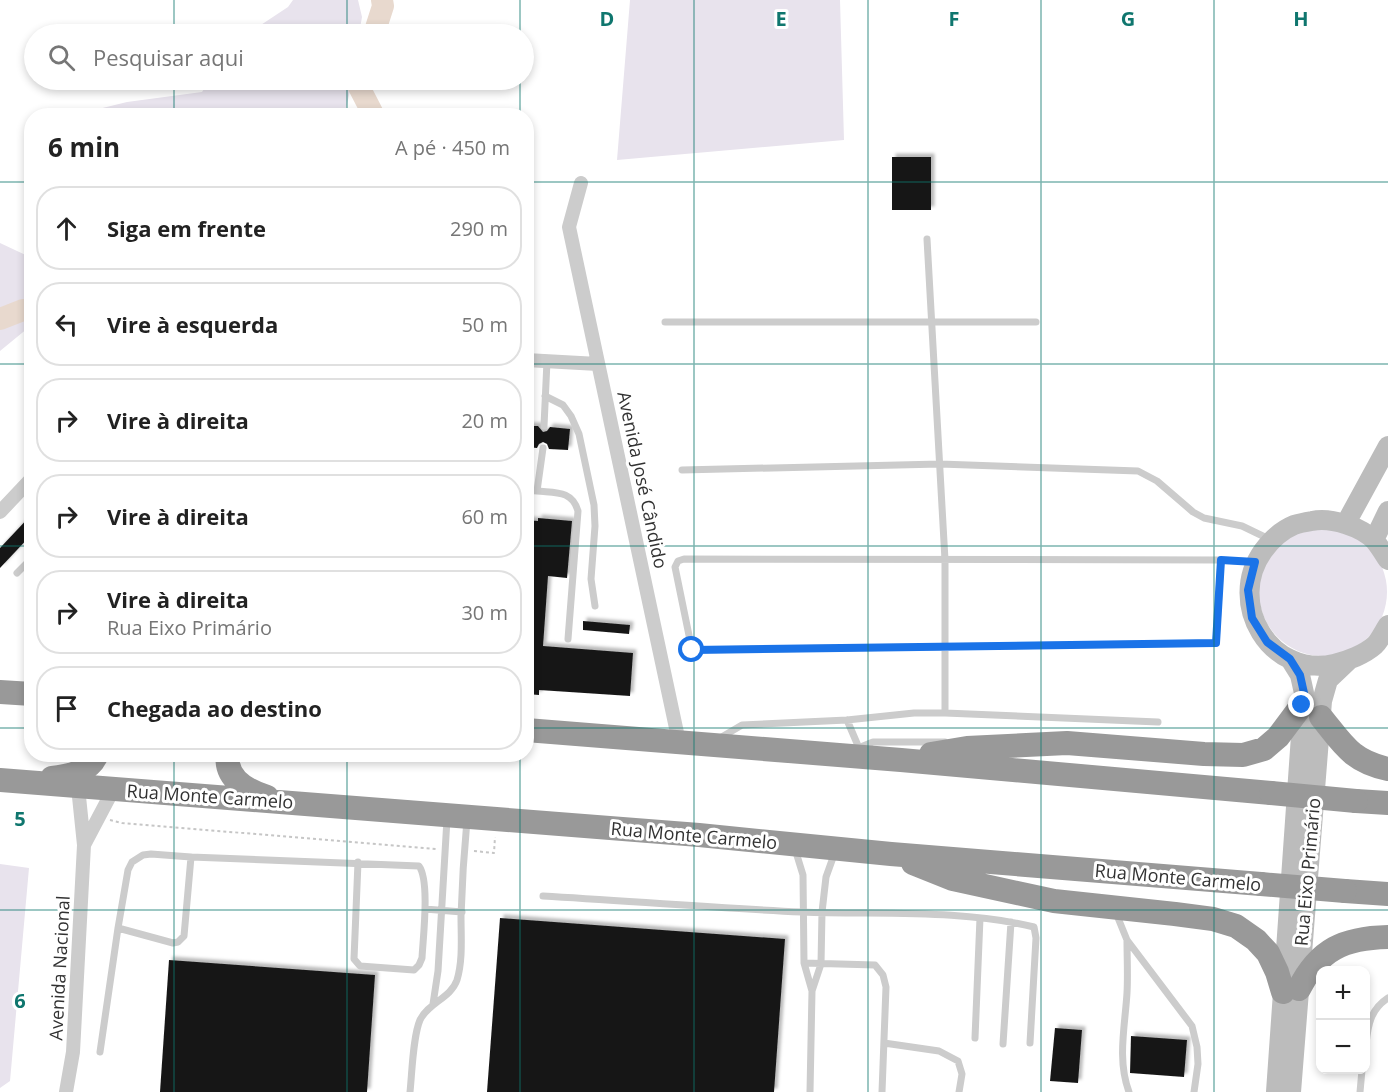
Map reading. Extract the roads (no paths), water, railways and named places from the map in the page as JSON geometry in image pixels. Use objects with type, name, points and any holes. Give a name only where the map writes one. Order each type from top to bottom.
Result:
[{"type":"highway","points":[[901,760],[967,748],[1067,743],[1243,755],[1264,749],[1311,711],[1352,754],[1374,766],[1388,769]]},
{"type":"highway","points":[[534,731],[855,752],[901,760],[1388,803]]},
{"type":"highway","points":[[5,781],[74,774],[93,762]]},
{"type":"highway","points":[[228,762],[231,774],[241,785],[256,793],[287,803]]},
{"type":"highway","name":"Rua Monte Carmelo","points":[[5,781],[496,819],[1388,894]]},
{"type":"highway","points":[[891,854],[953,879],[1054,901],[1213,919],[1236,926],[1256,940],[1268,953],[1291,991],[1321,957],[1338,947],[1362,938],[1388,937]]},
{"type":"street","name":"Avenida José Cândido","points":[[581,183],[569,227],[679,741]]},
{"type":"street","points":[[534,360],[598,364]]},
{"type":"street","points":[[1346,523],[1388,446]]},
{"type":"street","points":[[0,512],[24,486]]},
{"type":"street","points":[[1374,540],[1388,511]]},
{"type":"street","points":[[1388,560],[1374,540],[1346,523],[1320,519],[1293,525],[1270,540],[1255,562],[1248,590],[1252,618],[1267,642],[1290,659],[1320,667],[1348,661],[1375,645],[1388,626]]},
{"type":"street","name":"Rua Eixo Primário","points":[[1290,659],[1300,675],[1311,711],[1291,991],[1291,1092]]},
{"type":"street","name":"Rua Eixo Primário","points":[[1311,711],[1322,701],[1328,680],[1348,661]]},
{"type":"street","name":"Avenida Nacional","points":[[66,1092],[73,1052],[84,845],[78,787]]},
{"type":"street","name":"Avenida Nacional","points":[[84,845],[113,790]]},
{"type":"street","name":"Rua Eixo Primário","points":[[1276,1092],[1291,991]]},
{"type":"lane","points":[[927,240],[945,560],[945,713]]},
{"type":"lane","points":[[664,322],[1036,322]]},
{"type":"lane","points":[[544,426],[547,361]]},
{"type":"lane","points":[[545,396],[563,405],[571,416],[579,435],[594,505],[595,526],[591,579],[595,606]]},
{"type":"lane","points":[[537,491],[543,448]]},
{"type":"lane","points":[[682,470],[940,464],[1138,471],[1157,480],[1193,512],[1204,518],[1242,526],[1270,540]]},
{"type":"lane","points":[[534,491],[567,495],[576,504],[578,511],[568,639]]},
{"type":"lane","points":[[1221,560],[1216,643],[692,650],[675,567],[678,561],[684,559],[1221,560],[1255,562]]},
{"type":"lane","points":[[17,573],[24,566]]},
{"type":"lane","points":[[710,744],[742,725],[847,720],[914,713],[1158,722]]},
{"type":"lane","points":[[847,720],[855,752],[873,742],[940,741],[967,748]]},
{"type":"lane","points":[[433,1004],[446,849],[457,816]]},
{"type":"lane","points":[[410,1092],[420,1019],[456,983],[460,965],[464,850],[457,816]]},
{"type":"lane","points":[[794,844],[803,874],[804,963],[812,991],[810,1092]]},
{"type":"lane","points":[[812,991],[821,964],[822,912],[826,877],[836,848]]},
{"type":"lane","points":[[100,1052],[118,928],[128,870],[132,862],[151,854],[358,862],[419,866],[424,874],[425,909],[422,957],[414,970],[360,966],[354,959],[358,862]]},
{"type":"lane","points":[[118,928],[173,943],[178,942],[184,936],[191,857]]},
{"type":"lane","points":[[543,896],[803,912],[980,918],[1034,927],[1036,938],[1030,1043]]},
{"type":"lane","points":[[1113,908],[1127,940],[1192,1026],[1198,1064],[1194,1092]]},
{"type":"lane","points":[[425,909],[462,912]]},
{"type":"lane","points":[[975,1038],[980,918]]},
{"type":"lane","points":[[1003,1044],[1011,922]]},
{"type":"lane","points":[[1127,940],[1127,993],[1122,1063],[1129,1092]]},
{"type":"lane","points":[[804,963],[875,965],[883,975],[886,987],[882,1092]]},
{"type":"lane","points":[[436,986],[448,993]]},
{"type":"lane","points":[[1370,1021],[1377,1006],[1388,998]]},
{"type":"lane","points":[[884,1043],[939,1051],[958,1061],[962,1074],[959,1092]]},
{"type":"lane","points":[[1360,1092],[1362,1074]]},
{"type":"waterway","points":[[377,24],[383,6],[382,0]]},
{"type":"waterway","points":[[361,90],[370,108]]},
{"type":"waterway","points":[[0,319],[24,310]]}]
